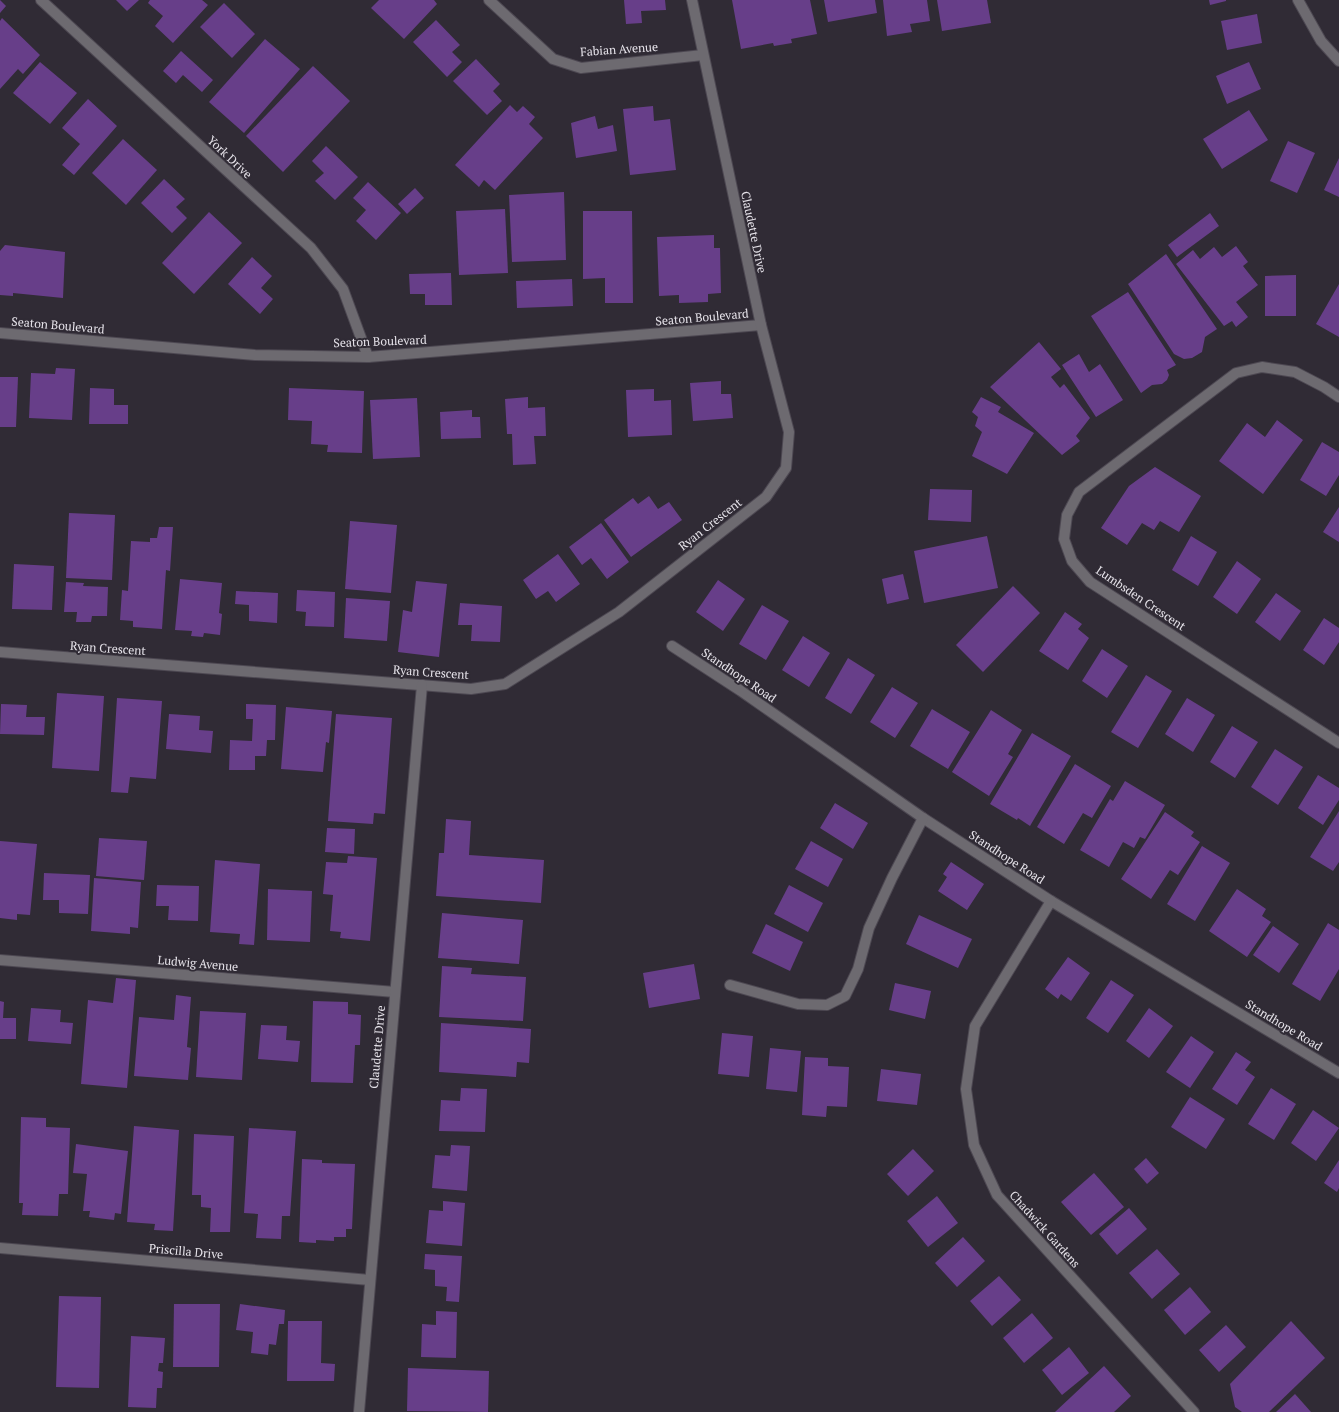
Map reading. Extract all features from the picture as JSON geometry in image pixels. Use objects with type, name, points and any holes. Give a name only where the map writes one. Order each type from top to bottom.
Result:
[{"type":"street","name":"York Drive","points":[[41,0],[310,248],[343,289],[368,357]]},
{"type":"street","name":"Fabian Avenue","points":[[488,0],[553,59],[581,68],[703,55]]},
{"type":"street","name":"Claudette Drive","points":[[692,0],[761,325],[789,432],[786,468]]},
{"type":"street","points":[[1298,0],[1321,41],[1339,61]]},
{"type":"street","name":"Seaton Boulevard","points":[[0,333],[255,355],[368,357],[761,325]]},
{"type":"street","name":"Lumbsden Crescent","points":[[1339,397],[1324,387],[1295,372],[1262,367],[1236,373],[1079,492],[1067,515],[1064,539],[1072,561],[1090,582],[1339,742]]},
{"type":"street","name":"Ryan Crescent","points":[[0,652],[471,689],[505,684],[619,612],[766,497],[786,468]]},
{"type":"street","name":"Standhope Road","points":[[672,646],[741,691],[923,818],[1051,901],[1339,1073]]},
{"type":"street","name":"Claudette Drive","points":[[359,1412],[422,685]]},
{"type":"street","points":[[730,985],[798,1004],[827,1005],[845,996],[858,969],[869,928],[892,878],[923,818]]},
{"type":"street","name":"Chadwick Gardens","points":[[1051,901],[975,1026],[966,1089],[974,1145],[997,1195],[1194,1412]]},
{"type":"street","name":"Ludwig Avenue","points":[[0,960],[395,992]]},
{"type":"street","name":"Priscilla Drive","points":[[0,1248],[370,1280]]},
{"type":"building","points":[[0,0],[6,6],[0,13]]},
{"type":"building","points":[[116,0],[139,0],[127,11]]},
{"type":"building","points":[[150,0],[202,0],[208,5],[173,43],[155,26],[163,16],[148,3]]},
{"type":"building","points":[[379,0],[434,0],[437,4],[404,39],[371,8]]},
{"type":"building","points":[[624,0],[665,0],[666,10],[641,11],[642,23],[626,24]]},
{"type":"building","points":[[732,0],[810,0],[817,34],[791,39],[792,43],[774,46],[773,43],[741,49]]},
{"type":"building","points":[[824,0],[875,0],[877,13],[828,22]]},
{"type":"building","points":[[883,0],[927,0],[930,21],[910,24],[912,32],[887,36]]},
{"type":"building","points":[[937,0],[987,0],[991,23],[942,31]]},
{"type":"building","points":[[1209,0],[1226,0],[1226,1],[1210,5]]},
{"type":"building","points":[[224,3],[255,34],[232,58],[200,27]]},
{"type":"building","points":[[1257,14],[1262,43],[1227,50],[1221,21]]},
{"type":"building","points":[[2,18],[40,55],[23,74],[18,69],[0,89],[0,21]]},
{"type":"building","points":[[436,20],[460,45],[452,52],[462,62],[447,77],[413,42]]},
{"type":"building","points":[[265,39],[300,69],[244,133],[209,102]]},
{"type":"building","points":[[181,51],[213,80],[202,92],[183,75],[176,83],[163,71]]},
{"type":"building","points":[[476,59],[500,84],[493,91],[502,101],[487,115],[453,81]]},
{"type":"building","points":[[40,62],[77,93],[50,124],[13,93]]},
{"type":"building","points":[[1249,62],[1261,89],[1227,104],[1216,76]]},
{"type":"building","points":[[313,66],[350,101],[283,172],[246,136]]},
{"type":"building","points":[[88,99],[117,126],[74,175],[62,165],[80,144],[62,128]]},
{"type":"building","points":[[510,105],[517,112],[523,106],[535,117],[529,124],[543,138],[495,190],[484,180],[479,187],[455,165]]},
{"type":"building","points":[[653,106],[654,121],[670,119],[676,170],[630,175],[623,109]]},
{"type":"building","points":[[1249,110],[1268,140],[1222,169],[1203,139]]},
{"type":"building","points":[[595,116],[598,129],[613,125],[617,151],[576,158],[571,123]]},
{"type":"building","points":[[123,139],[157,170],[126,205],[92,173]]},
{"type":"building","points":[[1288,141],[1315,153],[1297,193],[1270,181]]},
{"type":"building","points":[[326,146],[358,177],[335,200],[315,181],[324,173],[312,161]]},
{"type":"building","points":[[1339,158],[1339,197],[1324,190]]},
{"type":"building","points":[[164,179],[185,199],[176,207],[187,218],[172,233],[141,203]]},
{"type":"building","points":[[368,182],[401,213],[376,240],[356,221],[366,210],[353,198]]},
{"type":"building","points":[[415,188],[424,198],[407,214],[398,204]]},
{"type":"building","points":[[564,192],[566,260],[512,262],[509,195]]},
{"type":"building","points":[[505,209],[508,273],[459,275],[456,211]]},
{"type":"building","points":[[583,211],[632,211],[633,303],[605,303],[605,278],[583,279]]},
{"type":"building","points":[[209,212],[242,243],[194,294],[162,263]]},
{"type":"building","points":[[1210,213],[1219,226],[1177,257],[1168,245]]},
{"type":"building","points":[[714,235],[714,248],[720,248],[721,293],[708,294],[708,302],[679,303],[679,295],[659,296],[657,237]]},
{"type":"building","points":[[5,245],[65,252],[63,298],[13,293],[13,296],[0,295],[0,251]]},
{"type":"building","points":[[1236,246],[1248,262],[1243,266],[1258,285],[1236,302],[1248,317],[1236,327],[1232,321],[1224,326],[1176,264],[1193,250],[1200,259],[1214,247],[1222,257]]},
{"type":"building","points":[[1166,254],[1217,329],[1205,337],[1202,352],[1192,358],[1184,359],[1174,354],[1128,284]]},
{"type":"building","points":[[252,257],[272,276],[261,288],[273,299],[260,314],[228,284]]},
{"type":"building","points":[[451,273],[452,305],[425,305],[425,294],[410,294],[409,274]]},
{"type":"building","points":[[1296,275],[1296,316],[1265,316],[1265,276]]},
{"type":"building","points":[[572,279],[573,306],[517,308],[516,281]]},
{"type":"building","points":[[1339,284],[1339,337],[1316,324]]},
{"type":"building","points":[[1128,292],[1176,365],[1167,370],[1169,375],[1167,380],[1162,384],[1152,385],[1141,393],[1091,316]]},
{"type":"building","points":[[1039,342],[1061,369],[1051,377],[1060,388],[1064,384],[1090,418],[1076,436],[1080,441],[1062,455],[990,387]]},
{"type":"building","points":[[1079,354],[1089,372],[1100,364],[1123,400],[1096,417],[1062,365]]},
{"type":"building","points":[[56,368],[75,369],[72,420],[29,418],[31,373],[55,374]]},
{"type":"building","points":[[0,377],[18,377],[16,427],[0,427]]},
{"type":"building","points":[[721,381],[721,394],[731,394],[733,418],[693,421],[690,383]]},
{"type":"building","points":[[90,388],[114,389],[114,405],[128,405],[128,424],[89,424]]},
{"type":"building","points":[[289,388],[364,391],[362,453],[327,452],[328,445],[311,444],[312,421],[288,420]]},
{"type":"building","points":[[654,389],[654,401],[671,400],[672,435],[628,437],[626,390]]},
{"type":"building","points":[[528,397],[528,408],[545,407],[546,436],[534,436],[536,464],[513,465],[512,434],[507,434],[505,399]]},
{"type":"building","points":[[981,397],[1001,407],[998,412],[1034,433],[1007,474],[972,456],[982,432],[975,426],[978,417],[972,412]]},
{"type":"building","points":[[417,398],[420,457],[373,459],[370,400]]},
{"type":"building","points":[[472,410],[472,417],[480,417],[481,438],[441,439],[440,412]]},
{"type":"building","points":[[1277,420],[1303,440],[1263,494],[1219,461],[1247,423],[1265,437]]},
{"type":"building","points":[[1322,442],[1339,452],[1339,475],[1326,496],[1300,480]]},
{"type":"building","points":[[1155,467],[1201,496],[1179,532],[1160,521],[1154,530],[1142,523],[1127,545],[1101,528],[1129,486]]},
{"type":"building","points":[[930,489],[972,490],[971,522],[928,520]]},
{"type":"building","points":[[649,496],[658,509],[669,502],[682,520],[631,557],[604,520],[633,498],[638,504]]},
{"type":"building","points":[[1339,507],[1339,542],[1323,532]]},
{"type":"building","points":[[69,513],[115,515],[112,580],[66,578]]},
{"type":"building","points":[[350,521],[397,525],[391,593],[345,589]]},
{"type":"building","points":[[601,523],[629,562],[607,579],[591,558],[582,565],[569,547]]},
{"type":"building","points":[[159,527],[173,527],[170,571],[166,570],[162,629],[133,627],[133,621],[120,620],[122,590],[128,591],[131,541],[150,542],[150,538],[157,538]]},
{"type":"building","points":[[987,536],[998,588],[924,603],[914,551]]},
{"type":"building","points":[[1191,536],[1217,552],[1198,586],[1172,570]]},
{"type":"building","points":[[558,554],[580,584],[556,602],[548,591],[536,599],[523,580]]},
{"type":"building","points":[[1237,561],[1261,579],[1237,614],[1213,597]]},
{"type":"building","points":[[14,564],[54,566],[52,610],[12,609]]},
{"type":"building","points":[[903,574],[909,599],[887,604],[882,579]]},
{"type":"building","points":[[180,579],[222,583],[219,613],[222,614],[220,635],[204,633],[203,637],[191,636],[192,631],[175,630]]},
{"type":"building","points":[[718,580],[745,599],[723,631],[696,612]]},
{"type":"building","points":[[416,581],[447,584],[439,657],[398,652],[403,610],[412,612]]},
{"type":"building","points":[[66,582],[84,583],[83,586],[108,587],[107,616],[92,616],[91,622],[76,622],[77,612],[64,612]]},
{"type":"building","points":[[1013,586],[1040,613],[983,672],[956,645]]},
{"type":"building","points":[[297,590],[335,592],[334,627],[305,626],[306,612],[296,611]]},
{"type":"building","points":[[236,591],[278,593],[277,623],[249,621],[249,605],[235,604]]},
{"type":"building","points":[[1276,593],[1301,611],[1280,641],[1255,622]]},
{"type":"building","points":[[346,598],[390,601],[387,641],[344,638]]},
{"type":"building","points":[[460,603],[502,606],[500,642],[471,641],[472,625],[458,625]]},
{"type":"building","points":[[762,605],[789,621],[766,660],[739,644]]},
{"type":"building","points":[[1065,612],[1082,624],[1078,629],[1089,638],[1068,670],[1039,651]]},
{"type":"building","points":[[1324,618],[1339,628],[1339,642],[1324,665],[1303,650]]},
{"type":"building","points":[[803,636],[830,653],[809,687],[782,670]]},
{"type":"building","points":[[1102,649],[1128,666],[1107,698],[1082,681]]},
{"type":"building","points":[[848,658],[875,675],[851,714],[825,698]]},
{"type":"building","points":[[1146,675],[1172,691],[1138,748],[1111,732]]},
{"type":"building","points":[[892,687],[918,703],[895,738],[870,722]]},
{"type":"building","points":[[57,693],[104,696],[99,771],[52,768]]},
{"type":"building","points":[[117,698],[162,701],[156,779],[130,777],[128,793],[111,792]]},
{"type":"building","points":[[1187,698],[1215,715],[1193,752],[1165,734]]},
{"type":"building","points":[[1,704],[27,705],[26,717],[45,717],[44,735],[0,734]]},
{"type":"building","points":[[246,704],[276,705],[275,740],[267,740],[266,756],[255,756],[255,770],[229,770],[230,740],[252,741],[253,719],[246,719]]},
{"type":"building","points":[[286,707],[332,711],[329,743],[326,742],[323,772],[281,769]]},
{"type":"building","points":[[932,709],[970,732],[948,769],[910,746]]},
{"type":"building","points":[[991,710],[1022,730],[1008,754],[1013,757],[989,796],[952,772]]},
{"type":"building","points":[[169,714],[200,716],[199,730],[213,731],[211,753],[166,749]]},
{"type":"building","points":[[336,714],[392,718],[385,814],[374,813],[373,824],[328,821]]},
{"type":"building","points":[[1232,726],[1258,742],[1235,778],[1210,762]]},
{"type":"building","points":[[1032,733],[1071,756],[1030,826],[1018,818],[1017,820],[990,804]]},
{"type":"building","points":[[1275,749],[1303,767],[1278,805],[1251,787]]},
{"type":"building","points":[[1075,764],[1111,786],[1092,818],[1083,813],[1064,844],[1037,827]]},
{"type":"building","points":[[1318,775],[1339,788],[1339,800],[1323,825],[1298,808]]},
{"type":"building","points":[[1125,781],[1165,805],[1145,839],[1140,837],[1134,848],[1123,842],[1109,867],[1080,850],[1110,799],[1113,801]]},
{"type":"building","points":[[835,803],[868,823],[853,849],[820,828]]},
{"type":"building","points":[[1339,811],[1339,862],[1333,871],[1310,857]]},
{"type":"building","points":[[1165,812],[1194,832],[1191,836],[1200,842],[1178,875],[1170,870],[1151,899],[1121,879]]},
{"type":"building","points":[[446,819],[471,821],[469,855],[544,860],[541,903],[436,896],[439,853],[444,853]]},
{"type":"building","points":[[327,828],[355,829],[354,854],[325,852]]},
{"type":"building","points":[[99,838],[147,841],[144,880],[96,876]]},
{"type":"building","points":[[0,841],[37,844],[30,915],[17,914],[17,920],[0,918]]},
{"type":"building","points":[[811,841],[843,859],[828,887],[795,869]]},
{"type":"building","points":[[1202,846],[1230,863],[1195,921],[1167,904]]},
{"type":"building","points":[[348,856],[377,858],[370,941],[340,938],[341,932],[330,931],[333,895],[323,894],[326,862],[347,863]]},
{"type":"building","points":[[215,860],[260,864],[254,945],[239,944],[240,934],[210,932]]},
{"type":"building","points":[[951,862],[984,884],[967,910],[938,891],[947,877],[943,874]]},
{"type":"building","points":[[44,873],[90,875],[88,914],[59,913],[59,900],[43,900]]},
{"type":"building","points":[[94,878],[141,882],[138,928],[130,927],[130,934],[91,931]]},
{"type":"building","points":[[157,885],[199,886],[198,921],[168,920],[169,906],[156,906]]},
{"type":"building","points":[[789,885],[823,903],[808,932],[774,914]]},
{"type":"building","points":[[268,889],[312,891],[310,942],[267,940]]},
{"type":"building","points":[[1237,889],[1266,909],[1262,916],[1271,922],[1247,957],[1209,931]]},
{"type":"building","points":[[442,913],[523,920],[519,964],[438,958]]},
{"type":"building","points":[[919,915],[972,939],[958,968],[906,944]]},
{"type":"building","points":[[1328,923],[1339,930],[1339,969],[1320,1001],[1292,984]]},
{"type":"building","points":[[766,924],[803,942],[790,971],[752,953]]},
{"type":"building","points":[[1273,926],[1299,944],[1279,973],[1253,955]]},
{"type":"building","points":[[1068,957],[1090,973],[1071,1001],[1061,994],[1058,999],[1045,989]]},
{"type":"building","points":[[694,964],[700,999],[649,1008],[643,973]]},
{"type":"building","points":[[442,966],[472,968],[471,974],[526,977],[523,1021],[439,1017]]},
{"type":"building","points":[[116,978],[136,980],[127,1088],[81,1084],[88,1000],[113,1003]]},
{"type":"building","points":[[1111,980],[1134,995],[1108,1033],[1086,1018]]},
{"type":"building","points":[[895,983],[931,991],[925,1019],[889,1010]]},
{"type":"building","points":[[176,995],[191,997],[187,1047],[191,1048],[188,1080],[134,1076],[139,1017],[174,1020]]},
{"type":"building","points":[[0,1001],[4,1002],[3,1018],[16,1018],[16,1039],[0,1039]]},
{"type":"building","points":[[313,1001],[348,1002],[348,1014],[361,1015],[360,1045],[355,1045],[353,1083],[311,1082]]},
{"type":"building","points":[[31,1008],[61,1010],[60,1022],[73,1023],[71,1044],[28,1041]]},
{"type":"building","points":[[1149,1008],[1173,1026],[1149,1058],[1126,1041]]},
{"type":"building","points":[[200,1011],[246,1013],[242,1080],[196,1077]]},
{"type":"building","points":[[441,1023],[531,1029],[529,1063],[517,1062],[516,1077],[439,1072]]},
{"type":"building","points":[[261,1025],[287,1026],[286,1040],[300,1041],[298,1062],[258,1059]]},
{"type":"building","points":[[722,1033],[753,1036],[749,1077],[718,1074]]},
{"type":"building","points":[[1191,1036],[1214,1052],[1190,1088],[1166,1072]]},
{"type":"building","points":[[770,1048],[801,1051],[797,1092],[766,1089]]},
{"type":"building","points":[[1236,1052],[1251,1062],[1245,1070],[1255,1077],[1237,1105],[1212,1089]]},
{"type":"building","points":[[805,1057],[828,1058],[828,1066],[849,1067],[847,1107],[827,1106],[826,1117],[802,1115]]},
{"type":"building","points":[[881,1069],[921,1074],[917,1105],[877,1101]]},
{"type":"building","points":[[461,1088],[487,1089],[485,1132],[439,1131],[441,1100],[460,1101]]},
{"type":"building","points":[[1271,1088],[1296,1104],[1274,1140],[1248,1124]]},
{"type":"building","points":[[1190,1097],[1225,1119],[1206,1149],[1171,1127]]},
{"type":"building","points":[[1313,1110],[1339,1128],[1316,1161],[1291,1143]]},
{"type":"building","points":[[21,1117],[46,1118],[46,1127],[70,1128],[68,1194],[59,1194],[58,1216],[22,1215],[23,1203],[19,1203]]},
{"type":"building","points":[[134,1126],[179,1130],[173,1231],[154,1230],[155,1224],[127,1222]]},
{"type":"building","points":[[249,1128],[296,1131],[290,1216],[282,1216],[281,1239],[256,1238],[258,1214],[244,1213]]},
{"type":"building","points":[[194,1134],[234,1136],[230,1232],[210,1232],[211,1208],[201,1207],[201,1195],[192,1195]]},
{"type":"building","points":[[76,1144],[128,1151],[121,1214],[115,1213],[114,1220],[89,1217],[90,1211],[83,1211],[87,1174],[73,1173]]},
{"type":"building","points":[[451,1145],[470,1146],[467,1191],[432,1188],[435,1155],[450,1156]]},
{"type":"building","points":[[913,1149],[934,1171],[908,1196],[887,1174]]},
{"type":"building","points":[[1146,1158],[1159,1173],[1147,1184],[1134,1169]]},
{"type":"building","points":[[302,1159],[322,1160],[322,1163],[355,1164],[352,1229],[346,1229],[346,1237],[334,1237],[334,1241],[316,1240],[316,1243],[299,1242]]},
{"type":"building","points":[[1339,1160],[1339,1188],[1337,1192],[1324,1183]]},
{"type":"building","points":[[1094,1173],[1124,1207],[1091,1235],[1061,1202]]},
{"type":"building","points":[[937,1196],[958,1223],[928,1247],[907,1221]]},
{"type":"building","points":[[443,1201],[465,1203],[462,1246],[426,1243],[429,1210],[443,1211]]},
{"type":"building","points":[[1129,1208],[1147,1229],[1117,1255],[1099,1234]]},
{"type":"building","points":[[963,1237],[985,1261],[957,1287],[935,1263]]},
{"type":"building","points":[[1157,1249],[1180,1274],[1152,1299],[1129,1273]]},
{"type":"building","points":[[425,1254],[462,1256],[459,1302],[446,1301],[447,1287],[435,1286],[435,1270],[424,1269]]},
{"type":"building","points":[[999,1276],[1021,1300],[992,1326],[970,1301]]},
{"type":"building","points":[[1190,1287],[1211,1312],[1185,1335],[1164,1310]]},
{"type":"building","points":[[59,1296],[101,1297],[99,1388],[56,1387]]},
{"type":"building","points":[[174,1304],[220,1304],[219,1367],[173,1367]]},
{"type":"building","points":[[240,1304],[285,1310],[284,1324],[279,1324],[276,1345],[269,1344],[268,1355],[251,1353],[253,1332],[236,1330]]},
{"type":"building","points":[[436,1311],[457,1312],[456,1358],[421,1357],[422,1324],[436,1325]]},
{"type":"building","points":[[1032,1313],[1053,1338],[1024,1363],[1003,1338]]},
{"type":"building","points":[[288,1321],[322,1321],[321,1363],[335,1364],[334,1381],[287,1381]]},
{"type":"building","points":[[1291,1321],[1325,1358],[1269,1412],[1242,1412],[1235,1407],[1230,1384]]},
{"type":"building","points":[[1226,1325],[1246,1347],[1219,1372],[1199,1350]]},
{"type":"building","points":[[131,1336],[165,1338],[163,1363],[159,1363],[158,1371],[163,1372],[162,1388],[157,1388],[156,1408],[128,1407]]},
{"type":"building","points":[[1069,1347],[1089,1373],[1062,1395],[1042,1370]]},
{"type":"building","points":[[1104,1366],[1131,1396],[1114,1412],[1055,1412]]},
{"type":"building","points":[[408,1368],[489,1371],[488,1412],[407,1411]]},
{"type":"building","points":[[1295,1394],[1311,1412],[1276,1412]]}]
